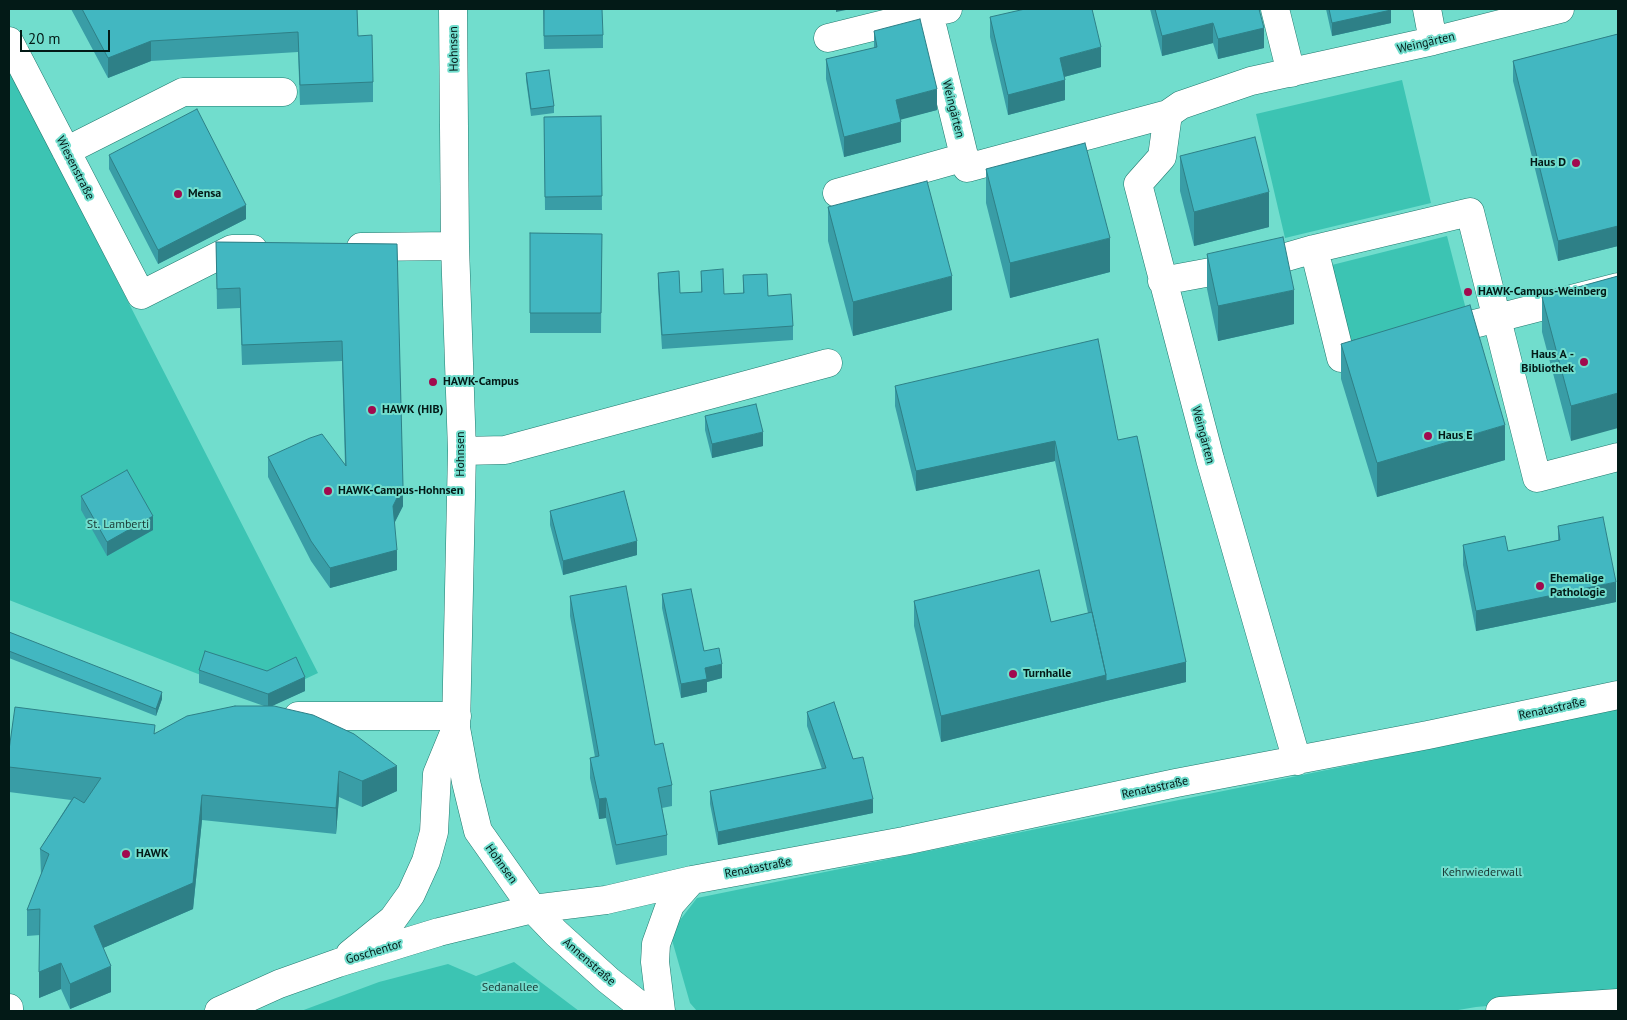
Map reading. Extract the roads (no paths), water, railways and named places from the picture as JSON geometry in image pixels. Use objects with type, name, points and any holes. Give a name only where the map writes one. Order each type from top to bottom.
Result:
[{"type":"street","name":"Hohnsen","points":[[453,9],[456,246],[462,451],[456,722],[466,782],[478,831],[534,909]]},
{"type":"street","points":[[1275,9],[1291,73]]},
{"type":"street","points":[[1427,9],[1434,42]]},
{"type":"street","name":"Weingärten","points":[[939,11],[967,168],[1168,114],[1181,105],[1251,81],[1434,42],[1560,9]]},
{"type":"street","points":[[828,38],[939,11]]},
{"type":"street","name":"Wiesenstraße","points":[[9,41],[141,295],[232,249],[280,248]]},
{"type":"street","points":[[66,151],[183,92],[283,92]]},
{"type":"street","name":"Weingärten","points":[[1168,114],[1162,157],[1138,184],[1210,459],[1297,761]]},
{"type":"street","points":[[837,193],[964,157]]},
{"type":"street","points":[[1162,281],[1276,260],[1314,249],[1470,212],[1537,478],[1618,456]]},
{"type":"street","points":[[337,248],[456,246]]},
{"type":"street","points":[[1314,249],[1341,358],[1618,287]]},
{"type":"street","points":[[462,451],[505,450],[828,363]]},
{"type":"street","name":"Renatastraße","points":[[534,909],[606,900],[692,880],[904,841],[1176,783],[1428,735],[1618,695]]},
{"type":"street","points":[[298,716],[456,722],[437,774],[434,832],[426,861],[410,894],[393,919],[338,963]]},
{"type":"street","points":[[647,1010],[656,944],[670,905],[692,880]]},
{"type":"street","name":"Goschentor","points":[[219,1011],[279,984],[338,963],[439,932],[534,909]]},
{"type":"street","name":"Annenstraße","points":[[534,909],[556,933],[647,1010]]},
{"type":"street","points":[[1500,1011],[1618,1003]]},
{"type":"place","name":"Haus D","points":[[1576,163]]},
{"type":"place","name":"Mensa","points":[[178,194]]},
{"type":"place","name":"HAWK-Campus-Weinberg","points":[[1468,292]]},
{"type":"place","name":"Haus A - Bibliothek","points":[[1584,362]]},
{"type":"place","name":"HAWK-Campus","points":[[433,382]]},
{"type":"place","name":"HAWK (HIB)","points":[[372,410]]},
{"type":"place","name":"Haus E","points":[[1428,436]]},
{"type":"place","name":"HAWK-Campus-Hohnsen","points":[[328,491]]},
{"type":"place","name":"Ehemalige Pathologie","points":[[1540,586]]},
{"type":"place","name":"Turnhalle","points":[[1013,674]]},
{"type":"place","name":"HAWK","points":[[126,854]]},
{"type":"park label","name":"St. Lamberti","points":[[118,525]]},
{"type":"park label","name":"Kehrwiederwall","points":[[1482,873]]},
{"type":"park label","name":"Sedanallee","points":[[510,988]]}]
